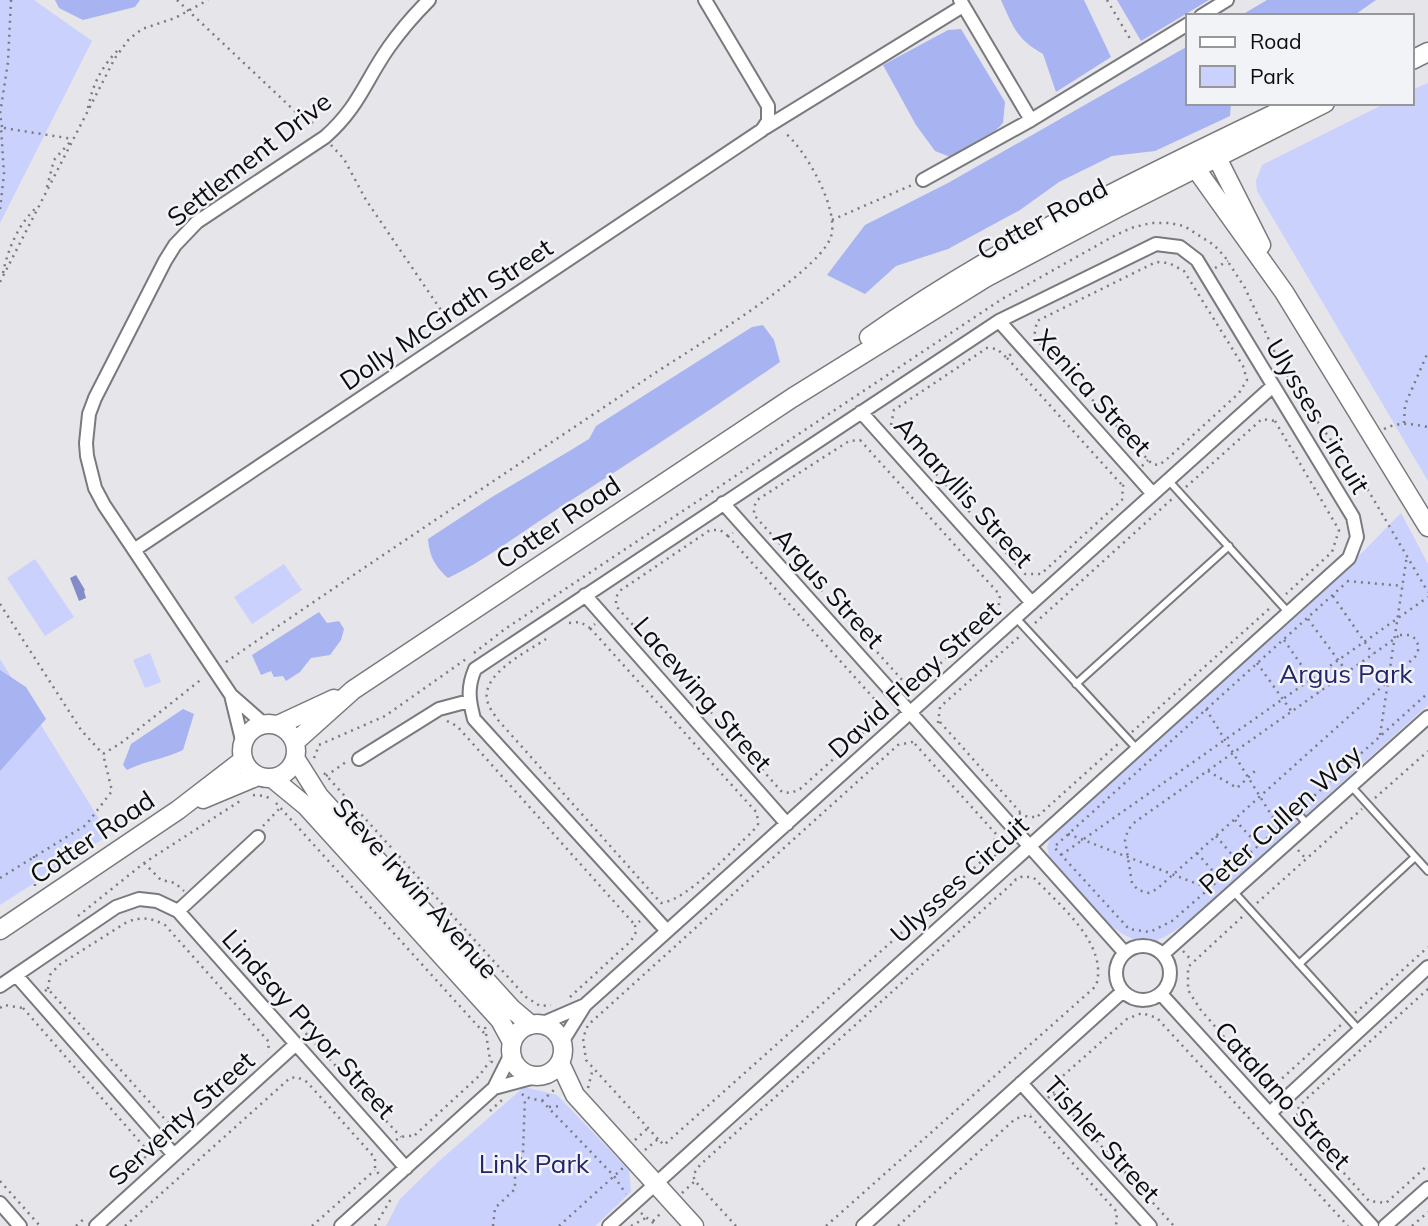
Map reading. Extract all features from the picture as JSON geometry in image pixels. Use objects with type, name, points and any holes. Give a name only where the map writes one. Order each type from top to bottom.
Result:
[{"type":"main road","name":"Cotter Road","points":[[271,725],[353,690],[792,398],[834,363],[958,278],[1015,244],[1192,163],[1294,105]]},
{"type":"main road","name":"Cotter Road","points":[[1214,151],[1259,137],[1321,105]]},
{"type":"main road","points":[[1231,184],[1234,165],[1259,137]]},
{"type":"main road","points":[[1214,151],[1284,292]]},
{"type":"main road","points":[[1192,163],[1284,292],[1428,527]]},
{"type":"main road","name":"Cotter Road","points":[[295,750],[353,690]]},
{"type":"main road","points":[[271,725],[291,735],[295,750],[287,772],[265,777],[247,766],[243,752],[250,731],[271,725]]},
{"type":"main road","name":"Steve Irwin Avenue","points":[[295,750],[319,796],[512,1009],[536,1025]]},
{"type":"main road","name":"Cotter Road","points":[[0,930],[178,810],[243,752]]},
{"type":"main road","name":"Cotter Road","points":[[178,810],[265,777]]},
{"type":"main road","name":"Steve Irwin Avenue","points":[[265,777],[306,806],[500,1020],[512,1048]]},
{"type":"main road","points":[[539,1076],[550,1073],[560,1063],[564,1049],[554,1030],[536,1025],[517,1034],[512,1048],[519,1070],[539,1076],[575,1095],[634,1150],[656,1183],[694,1226]]},
{"type":"main road","points":[[560,1063],[575,1095]]},
{"type":"street","name":"Settlement Drive","points":[[271,725],[231,695],[104,505],[89,471],[87,429],[95,398],[165,261],[187,231],[325,137],[350,112],[387,48],[429,0]]},
{"type":"street","points":[[705,0],[768,106],[768,121],[762,130]]},
{"type":"street","points":[[1204,14],[1227,0]]},
{"type":"street","points":[[962,3],[1031,120]]},
{"type":"street","name":"Dolly McGrath Street","points":[[134,550],[762,130],[962,3]]},
{"type":"street","points":[[923,180],[1031,120],[1186,25]]},
{"type":"street","name":"Ulysses Circuit","points":[[469,701],[468,685],[475,670],[723,503],[999,321],[1156,244],[1180,247],[1197,260],[1353,517],[1357,537],[1349,558],[609,1226]]},
{"type":"street","name":"Xenica Street","points":[[999,321],[1153,494]]},
{"type":"street","name":"David Fleay Street","points":[[562,1042],[585,1005],[1273,386]]},
{"type":"street","name":"Amaryllis Street","points":[[861,412],[1032,603]]},
{"type":"street","name":"Argus Street","points":[[723,503],[1125,953]]},
{"type":"street","name":"Lacewing Street","points":[[585,595],[787,824]]},
{"type":"street","name":"Settlement Drive","points":[[231,695],[243,752]]},
{"type":"street","points":[[359,759],[439,709],[469,701],[474,719],[667,931]]},
{"type":"street","name":"Peter Cullen Way","points":[[1163,954],[1428,717]]},
{"type":"street","points":[[177,911],[258,837]]},
{"type":"street","name":"Lindsay Pryor Street","points":[[0,986],[116,907],[139,899],[157,901],[177,911],[406,1168]]},
{"type":"street","points":[[1140,946],[1156,949],[1163,954],[1168,961],[1170,978],[1161,993],[1154,998],[1137,1000],[1122,992],[1115,976],[1116,967],[1125,953],[1140,946]]},
{"type":"street","points":[[1270,1113],[1428,967]]},
{"type":"street","points":[[16,975],[174,1155]]},
{"type":"street","points":[[863,1226],[1122,992]]},
{"type":"street","name":"Catalano Street","points":[[1161,993],[1372,1226]]},
{"type":"street","name":"David Fleay Street","points":[[536,1025],[585,1005]]},
{"type":"street","name":"Serventy Street","points":[[96,1226],[296,1044]]},
{"type":"street","points":[[341,1226],[494,1088],[512,1048]]},
{"type":"street","points":[[494,1088],[539,1076]]},
{"type":"street","name":"Tishler Street","points":[[1021,1083],[1144,1224]]},
{"type":"street","points":[[1385,1226],[1428,1188]]},
{"type":"street","points":[[0,1203],[20,1226]]},
{"type":"lane","points":[[1168,480],[1289,612]]},
{"type":"lane","points":[[1076,684],[1229,546]]},
{"type":"lane","points":[[1016,618],[1137,749]]},
{"type":"lane","points":[[1351,786],[1428,871]]},
{"type":"lane","points":[[1295,810],[1308,825]]},
{"type":"lane","points":[[1299,964],[1415,857]]},
{"type":"lane","points":[[1233,891],[1359,1031]]},
{"type":"path","points":[[0,209],[4,174],[0,114],[8,62],[11,0]]},
{"type":"path","points":[[177,0],[298,114],[314,124],[344,159],[366,200],[445,316],[452,336]]},
{"type":"path","points":[[88,112],[92,90],[100,71],[129,39],[142,29],[208,0]]},
{"type":"path","points":[[1107,0],[1139,54]]},
{"type":"path","points":[[1,281],[115,58],[129,39]]},
{"type":"path","points":[[1,127],[73,139]]},
{"type":"path","points":[[103,754],[214,670],[798,275],[817,258],[830,241],[832,233],[832,220],[825,197],[799,146],[776,127],[762,130]]},
{"type":"path","points":[[46,192],[54,160],[73,139]]},
{"type":"path","points":[[832,220],[923,180]]},
{"type":"path","points":[[1,281],[11,245],[24,223],[40,205]]},
{"type":"path","points":[[315,764],[315,751],[326,740],[376,721],[417,695],[505,629],[970,319],[1091,248],[1131,228],[1152,223],[1184,226],[1207,239],[1225,257],[1245,288],[1276,355],[1303,402],[1368,490],[1428,592]]},
{"type":"path","points":[[1007,358],[1034,337],[1037,321],[1156,262],[1169,263],[1184,271],[1243,366],[1247,380],[1239,393],[1167,459],[1159,465],[1152,464],[1034,337]]},
{"type":"path","points":[[899,434],[890,424],[894,410],[986,348],[997,349],[1123,486]]},
{"type":"path","points":[[1404,423],[1405,405],[1428,352]]},
{"type":"path","points":[[940,722],[1020,812],[1028,817],[1038,816],[1279,601],[1332,552],[1339,530],[1275,421]]},
{"type":"path","points":[[1372,435],[1395,424],[1428,427]]},
{"type":"path","points":[[728,536],[754,515],[757,500],[849,441],[860,440],[1000,595],[998,611],[919,683],[904,682],[754,515]]},
{"type":"path","points":[[935,474],[1026,574],[1041,574],[1122,500],[1123,486],[1148,460]]},
{"type":"path","points":[[710,530],[720,530],[728,536],[878,704],[876,721],[800,789],[791,793],[782,792],[616,606],[615,597],[621,590],[710,530]]},
{"type":"path","points":[[1380,736],[1407,555]]},
{"type":"path","points":[[1403,586],[1347,582],[1054,847],[1129,929],[1150,932],[1162,928],[1240,863],[1295,810],[1428,693]]},
{"type":"path","points":[[1332,596],[1373,654]]},
{"type":"path","points":[[1061,855],[1428,597]]},
{"type":"path","points":[[0,604],[82,730],[103,754],[112,791],[86,825],[0,878]]},
{"type":"path","points":[[590,628],[616,606]]},
{"type":"path","points":[[1307,618],[1347,672]]},
{"type":"path","points":[[548,637],[496,673],[487,686],[490,707],[498,720],[661,903],[671,902],[688,891],[753,831],[758,824],[757,814],[590,628],[580,622],[569,623]]},
{"type":"path","points":[[1400,635],[1409,635],[1416,639],[1419,648],[1415,657],[1173,874],[1149,893],[1138,890],[1132,883],[1125,840],[1128,830],[1135,822],[1394,639],[1400,635]]},
{"type":"path","points":[[1284,639],[1320,692]]},
{"type":"path","points":[[1257,663],[1292,712]]},
{"type":"path","points":[[1206,709],[1279,828]]},
{"type":"path","points":[[442,715],[457,726],[635,925],[631,941],[571,996],[562,1000]]},
{"type":"path","points":[[915,744],[996,834]]},
{"type":"path","points":[[1277,1083],[1263,1082],[1200,1009],[1188,990],[1188,967],[1428,751]]},
{"type":"path","points":[[326,776],[344,763],[359,759]]},
{"type":"path","points":[[1208,771],[1237,788],[1256,770]]},
{"type":"path","points":[[334,784],[526,997],[540,1006],[554,1005]]},
{"type":"path","points":[[250,796],[265,796],[274,801],[485,1034],[491,1060],[479,1076],[415,1135]]},
{"type":"path","points":[[77,917],[133,871],[244,798]]},
{"type":"path","points":[[258,837],[261,827],[280,808]]},
{"type":"path","points":[[586,1060],[664,1145],[992,852],[996,834],[1020,812]]},
{"type":"path","points":[[1038,816],[1061,841]]},
{"type":"path","points":[[1235,819],[1259,846]]},
{"type":"path","points":[[1068,834],[1210,888]]},
{"type":"path","points":[[1216,836],[1240,863]]},
{"type":"path","points":[[992,852],[1016,880]]},
{"type":"path","points":[[1197,853],[1220,879]]},
{"type":"path","points":[[34,856],[36,890],[42,902]]},
{"type":"path","points":[[736,1226],[695,1181],[693,1175],[700,1165],[1016,880],[1023,876],[1034,878],[1088,937],[1100,972],[1096,986],[826,1226]]},
{"type":"path","points":[[635,925],[650,912]]},
{"type":"path","points":[[48,989],[50,975],[59,965],[127,922],[139,917],[153,919],[166,925],[269,1042],[268,1055]]},
{"type":"path","points":[[1428,989],[1297,1110],[1298,1122],[1369,1201],[1386,1203],[1428,1165]]},
{"type":"path","points":[[0,998],[5,1005],[0,1008]]},
{"type":"path","points":[[23,1008],[147,1150],[145,1163],[137,1171]]},
{"type":"path","points":[[898,1226],[1015,1119],[1030,1115],[1053,1093],[1056,1082],[1128,1019],[1142,1013],[1157,1018],[1348,1226]]},
{"type":"path","points":[[125,1226],[290,1078],[297,1077],[307,1082],[375,1158],[375,1170],[388,1183]]},
{"type":"path","points":[[1053,1093],[1174,1226]]},
{"type":"path","points":[[493,1226],[495,1208],[515,1189],[515,1171],[523,1153],[525,1097],[542,1101],[614,1176],[622,1191]]},
{"type":"path","points":[[1030,1115],[1117,1212],[1116,1226]]},
{"type":"path","points":[[171,1126],[185,1127]]},
{"type":"path","points":[[559,1226],[614,1176],[648,1128]]},
{"type":"path","points":[[575,1135],[582,1130]]},
{"type":"path","points":[[634,1150],[658,1139]]},
{"type":"path","points":[[312,1226],[375,1170]]},
{"type":"path","points":[[0,1181],[40,1226]]},
{"type":"path","points":[[1412,1226],[1428,1212]]},
{"type":"path","points":[[631,1226],[646,1218],[657,1226]]},
{"type":"green space","points":[[0,0],[34,0],[92,41],[0,223]]},
{"type":"green space","points":[[1428,83],[1428,481],[1257,191],[1256,181],[1262,165],[1382,105],[1414,105],[1414,89]]},
{"type":"green space","name":"Argus Park","points":[[1401,513],[1428,564],[1428,705],[1186,923],[1168,935],[1147,942],[1121,932],[1094,910],[1050,859],[1047,847],[1050,838],[1349,566]]},
{"type":"green space","points":[[35,559],[74,617],[45,636],[7,578]]},
{"type":"green space","points":[[284,564],[302,590],[252,624],[234,597]]},
{"type":"green space","points":[[150,653],[161,682],[145,688],[133,660]]},
{"type":"green space","points":[[0,659],[109,835],[0,905]]},
{"type":"green space","name":"Link Park","points":[[524,1087],[557,1095],[629,1170],[631,1192],[595,1226],[386,1226],[400,1199]]},
{"type":"shaded area","points":[[55,0],[140,0],[135,7],[83,20],[59,8]]},
{"type":"shaded area","points":[[1001,0],[1084,0],[1111,57],[1056,92],[1043,54],[1021,37],[1012,25]]},
{"type":"shaded area","points":[[1117,0],[1209,0],[1141,41]]},
{"type":"shaded area","points":[[1267,0],[1376,0],[1356,14],[1243,14]]},
{"type":"shaded area","points":[[961,29],[1005,102],[1003,123],[996,130],[950,157],[935,151],[916,125],[883,65],[948,30]]},
{"type":"shaded area","points":[[1186,47],[1186,105],[1231,105],[1230,116],[1155,151],[1112,156],[1059,182],[1020,210],[948,249],[896,266],[865,294],[827,275],[865,225],[948,183]]},
{"type":"shaded area","points":[[763,325],[774,340],[780,362],[476,563],[448,578],[436,565],[428,539],[589,439],[596,426],[752,327]]},
{"type":"shaded area","points":[[76,575],[85,590],[86,598],[79,601],[70,578]]},
{"type":"shaded area","points":[[319,612],[327,623],[339,621],[344,629],[341,640],[330,655],[311,658],[300,672],[286,681],[283,676],[274,677],[271,671],[261,675],[252,655]]},
{"type":"shaded area","points":[[0,670],[26,687],[46,719],[0,771]]},
{"type":"shaded area","points":[[183,709],[194,714],[183,750],[127,770],[123,765],[131,744]]}]
